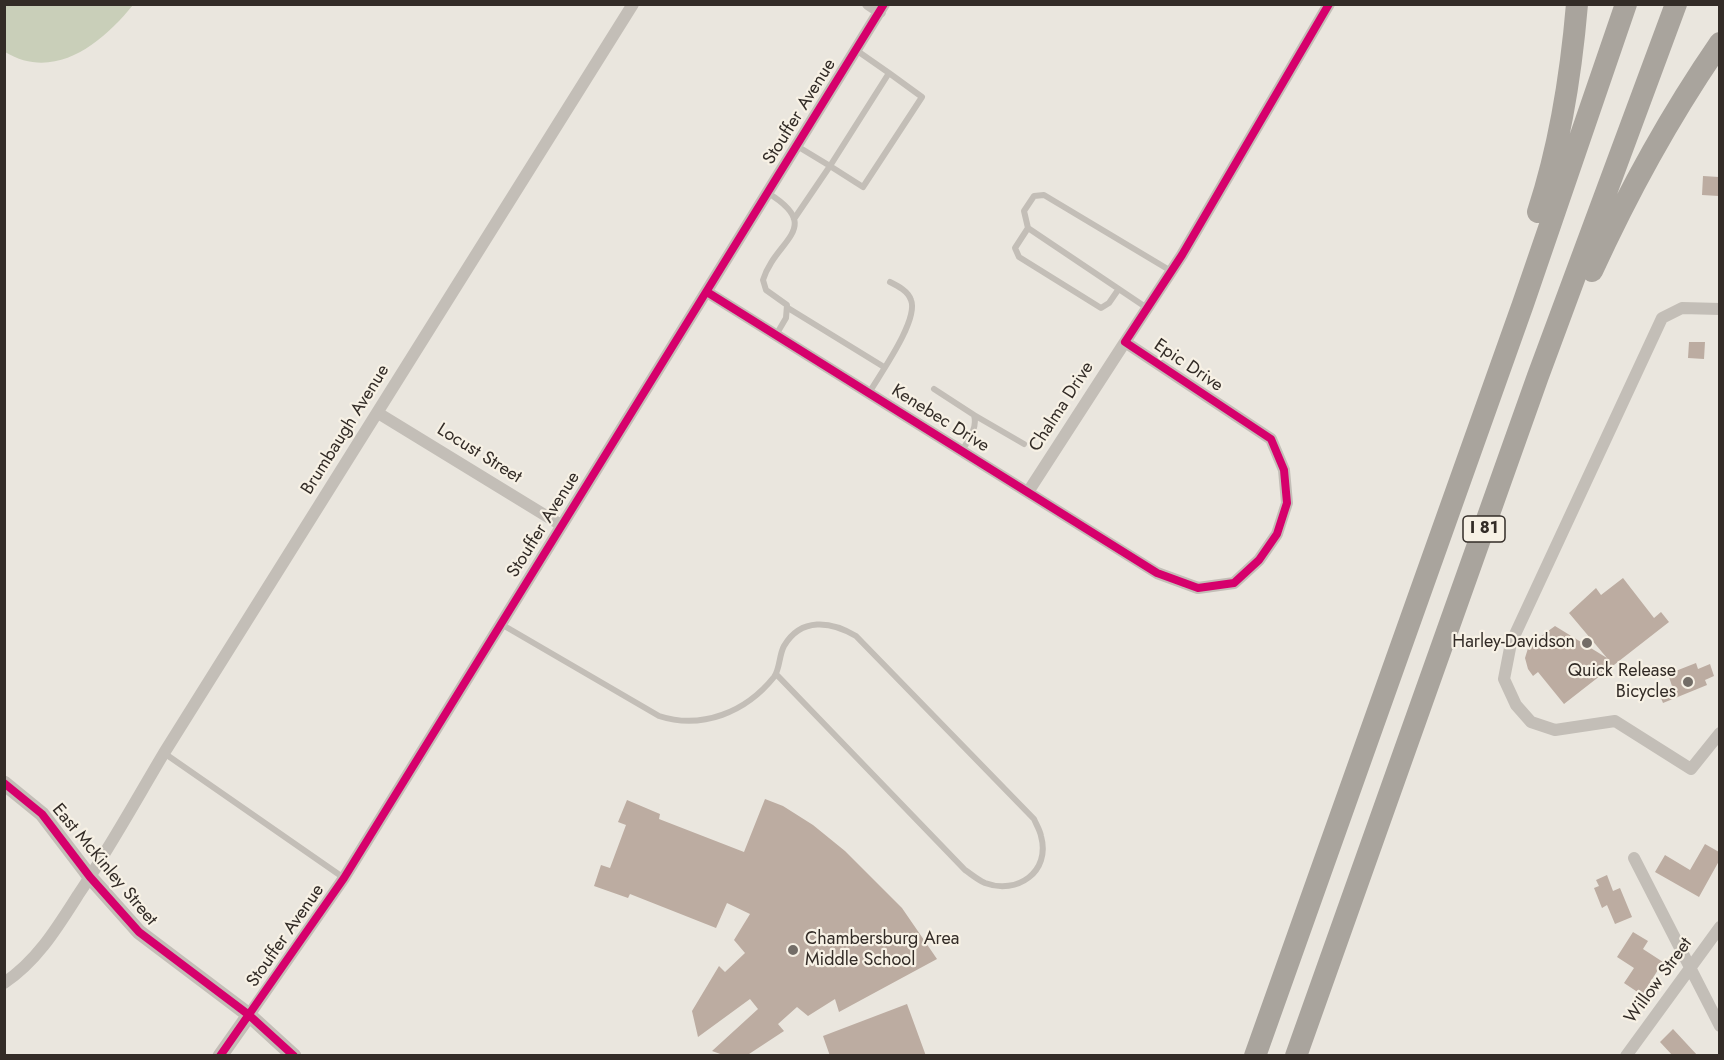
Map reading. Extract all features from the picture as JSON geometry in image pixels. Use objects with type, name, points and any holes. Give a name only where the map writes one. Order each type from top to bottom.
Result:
[{"type":"highway","points":[[1460,478],[1461,448],[1547,186],[1569,80],[1577,4]]},
{"type":"highway","name":"I 81","points":[[1255,1056],[1626,4]]},
{"type":"highway","name":"I 81","points":[[1296,1056],[1538,376],[1676,4]]},
{"type":"highway","points":[[1464,586],[1496,523],[1582,292],[1616,217],[1675,109],[1719,43]]},
{"type":"street","name":"Brumbaugh Avenue","points":[[4,983],[28,965],[43,947],[90,876],[164,753],[633,4]]},
{"type":"street","points":[[868,4],[882,8]]},
{"type":"street","name":"Epic Drive","points":[[1158,573],[1198,588],[1234,583],[1259,560],[1277,534],[1287,503],[1284,470],[1271,440],[1125,342],[1172,271],[1329,4]]},
{"type":"street","name":"Stouffer Avenue","points":[[220,1056],[344,878],[882,8]]},
{"type":"street","name":"Kenebec Drive","points":[[707,292],[1158,573]]},
{"type":"street","points":[[1719,309],[1682,308],[1662,318],[1511,643],[1504,679],[1516,705],[1531,722],[1555,730],[1615,721],[1691,769],[1719,733]]},
{"type":"street","name":"Chalma Drive","points":[[1028,492],[1125,342]]},
{"type":"street","name":"Locust Street","points":[[378,413],[561,525]]},
{"type":"street","name":"East McKinley Street","points":[[4,783],[42,814],[90,876],[138,932],[249,1015],[294,1056]]},
{"type":"street","points":[[1634,858],[1719,1026]]},
{"type":"street","name":"Willow Street","points":[[1626,1056],[1719,927]]},
{"type":"lane","points":[[797,146],[863,188],[922,97],[856,50]]},
{"type":"lane","points":[[794,219],[889,73]]},
{"type":"lane","points":[[768,192],[788,205],[795,225],[763,280],[766,290],[783,301],[788,308],[884,367]]},
{"type":"lane","points":[[1147,308],[1028,228],[1024,211],[1034,196],[1044,195],[1172,271]]},
{"type":"lane","points":[[1028,228],[1015,248],[1018,257],[1101,308],[1109,303],[1118,290]]},
{"type":"lane","points":[[869,393],[912,314],[911,299],[906,292],[890,282]]},
{"type":"lane","points":[[776,335],[786,318],[788,308]]},
{"type":"lane","points":[[934,389],[1024,444]]},
{"type":"lane","points":[[962,451],[976,422],[974,415]]},
{"type":"lane","points":[[501,624],[649,711],[676,722],[694,723],[716,718],[756,695],[776,675],[784,646],[795,633],[807,625],[826,623],[841,627],[856,636],[1034,819],[1042,837],[1042,855],[1035,871],[1025,882],[1005,888],[983,883],[965,870],[776,675]]},
{"type":"lane","points":[[164,753],[344,878]]},
{"type":"green space","points":[[5,4],[133,5],[107,33],[92,44],[76,54],[42,63],[24,60],[5,52]]},
{"type":"building","points":[[1703,176],[1719,177],[1719,196],[1702,195]]},
{"type":"building","points":[[1689,342],[1705,342],[1704,359],[1688,358]]},
{"type":"building","name":"Harley-Davidson","points":[[1623,578],[1654,618],[1661,612],[1669,622],[1564,704],[1538,672],[1533,676],[1528,669],[1525,658],[1529,645],[1555,626],[1607,658],[1569,613],[1596,588],[1601,595]]},
{"type":"building","name":"Quick Release Bicycles","points":[[1696,663],[1698,669],[1710,664],[1714,676],[1705,680],[1707,685],[1663,703],[1658,691],[1672,686],[1668,674]]},
{"type":"building","name":"Chambersburg Area Middle School","points":[[765,799],[783,806],[813,825],[845,851],[902,908],[937,959],[839,1012],[835,999],[808,1016],[797,1007],[778,1024],[784,1031],[746,1056],[726,1056],[712,1051],[758,1009],[750,999],[698,1037],[692,1011],[719,966],[725,972],[745,953],[734,940],[750,914],[727,903],[716,928],[630,894],[628,898],[594,886],[601,865],[610,868],[626,825],[618,822],[627,800],[660,814],[659,819],[744,852]]},
{"type":"building","points":[[1705,844],[1719,852],[1719,861],[1699,897],[1655,872],[1665,855],[1690,870]]},
{"type":"building","points":[[1607,875],[1613,891],[1620,888],[1632,917],[1615,924],[1607,905],[1602,908],[1594,888],[1599,886],[1596,880]]},
{"type":"building","points":[[1633,932],[1648,941],[1643,949],[1663,962],[1642,995],[1624,983],[1634,968],[1617,957]]},
{"type":"building","points":[[907,1004],[926,1056],[830,1056],[823,1036]]},
{"type":"building","points":[[1673,1029],[1698,1056],[1673,1056],[1660,1042]]},
{"type":"cycle path","points":[[220,1056],[344,878],[884,4]]},
{"type":"cycle path","points":[[707,292],[1157,573],[1198,588],[1234,583],[1259,560],[1277,534],[1287,503],[1284,470],[1271,439],[1125,342],[1182,255],[1329,4]]},
{"type":"cycle path","points":[[4,783],[42,814],[90,877],[139,932],[249,1015],[294,1056]]},
{"type":"place","name":"Harley-Davidson","points":[[1587,643]]},
{"type":"place","name":"Quick Release Bicycles","points":[[1688,682]]},
{"type":"place","name":"Chambersburg Area Middle School","points":[[793,950]]}]
